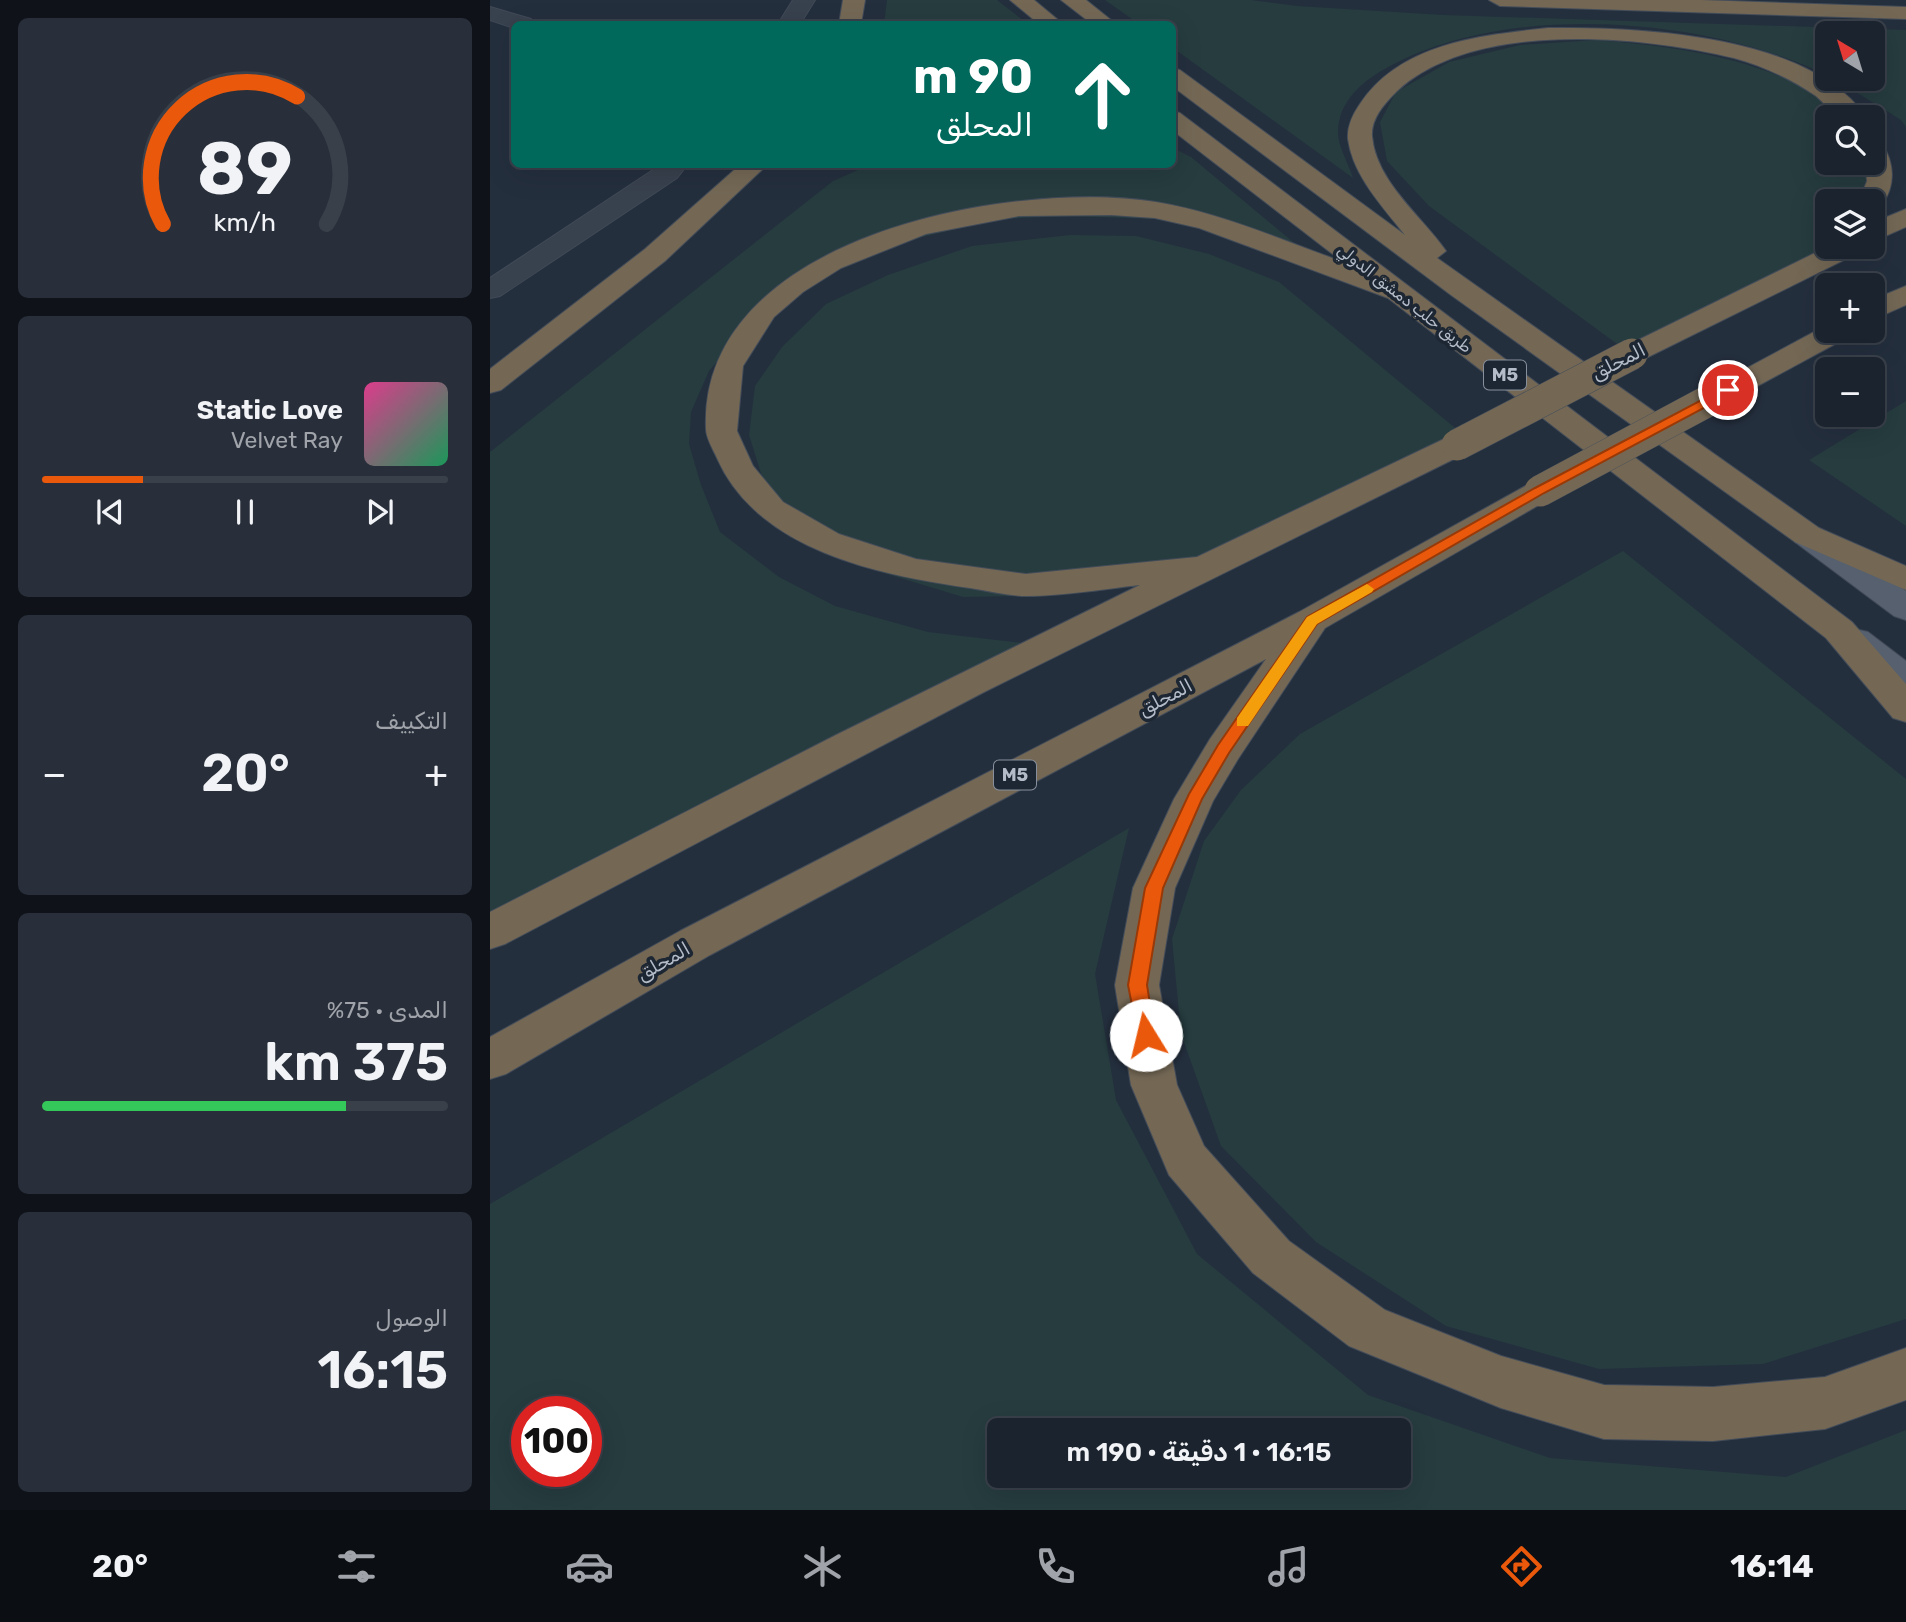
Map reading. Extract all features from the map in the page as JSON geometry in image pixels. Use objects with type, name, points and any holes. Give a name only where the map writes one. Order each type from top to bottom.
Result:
[{"type":"highway","points":[[850,21],[854,0]]},
{"type":"highway","points":[[1021,0],[1048,21]]},
{"type":"highway","points":[[1072,0],[1101,21]]},
{"type":"highway","points":[[1500,0],[1906,13]]},
{"type":"highway","points":[[1461,289],[1366,165],[1359,134],[1369,107],[1384,86],[1411,69],[1443,55],[1484,43],[1536,35],[1646,36],[1742,54],[1814,81],[1841,105]]},
{"type":"highway","name":"M5","points":[[1176,78],[1461,289],[1807,535]]},
{"type":"highway","name":"طريق حلب دمشق الدولي","points":[[1176,121],[1839,630],[1906,709]]},
{"type":"highway","points":[[490,384],[655,255],[752,168]]},
{"type":"highway","points":[[1200,568],[1026,585],[912,569],[827,541],[771,509],[738,470],[721,431],[728,366],[763,312],[793,286],[831,262],[919,227],[1019,208],[1111,207],[1155,210],[1207,222],[1395,291]]},
{"type":"highway","points":[[1885,228],[1906,217]]},
{"type":"highway","name":"المحلق","points":[[490,932],[652,845],[1200,568],[1457,445],[1822,259]]},
{"type":"highway","points":[[1885,305],[1906,294]]},
{"type":"highway","points":[[1885,311],[1906,309]]},
{"type":"highway","name":"المحلق","points":[[490,1060],[695,943],[1312,620],[1540,491],[1816,343]]},
{"type":"highway","points":[[1807,535],[1906,579]]},
{"type":"highway","points":[[1312,620],[1224,749],[1194,799],[1154,888],[1138,985],[1154,1085],[1186,1160],[1271,1256],[1367,1328],[1501,1382],[1604,1412],[1713,1414],[1825,1403],[1906,1374]]},
{"type":"main road","points":[[1807,535],[1906,608]]},
{"type":"main road","points":[[1839,630],[1906,680]]},
{"type":"street","points":[[791,21],[804,0]]},
{"type":"street","points":[[490,13],[514,21]]},
{"type":"street","points":[[490,290],[672,168]]},
{"type":"green space","points":[[887,0],[997,0],[1024,21],[884,21]]},
{"type":"green space","points":[[1105,0],[1251,0],[1297,6],[1443,15],[1815,27],[1815,70],[1778,55],[1725,40],[1667,30],[1609,24],[1550,25],[1492,32],[1439,45],[1390,66],[1354,92],[1342,111],[1338,133],[1353,178],[1176,50],[1176,21],[1135,21]]},
{"type":"green space","points":[[1885,29],[1906,30],[1906,127],[1901,120],[1885,110],[1885,105],[1877,105],[1854,91],[1885,91]]},
{"type":"green space","points":[[1596,40],[1697,52],[1762,69],[1793,82],[1833,105],[1815,105],[1815,175],[1885,175],[1885,168],[1888,169],[1885,189],[1815,189],[1815,256],[1628,352],[1429,206],[1387,161],[1380,122],[1396,92],[1449,62],[1520,45]]},
{"type":"green space","points":[[1176,150],[1191,157],[1305,252],[1156,219],[1070,216],[999,219],[918,238],[844,265],[742,332],[709,371],[691,412],[689,444],[701,485],[720,532],[779,577],[835,606],[928,632],[1049,646],[490,934],[490,452],[833,181],[862,168],[1176,168]]},
{"type":"green space","points":[[1070,235],[1136,236],[1209,254],[1279,282],[1466,437],[1255,542],[1164,571],[1062,595],[963,597],[874,570],[804,533],[764,483],[749,435],[755,386],[782,347],[826,304],[888,275],[972,246]]},
{"type":"green space","points":[[1906,401],[1906,526],[1809,460],[1863,427],[1885,427],[1885,414]]},
{"type":"green space","points":[[1623,551],[1906,779],[1906,1319],[1763,1364],[1599,1369],[1446,1326],[1316,1242],[1221,1146],[1181,1034],[1172,939],[1204,841],[1241,790],[1300,734]]},
{"type":"green space","points":[[1129,828],[1095,974],[1116,1100],[1197,1254],[1368,1395],[1550,1458],[1786,1477],[1906,1430],[1906,1510],[490,1510],[490,1204]]},
{"type":"slow traffic","points":[[1242,722],[1312,620],[1367,589]]},
{"type":"route","points":[[1146,1035],[1138,985],[1154,888],[1194,799],[1224,749],[1312,620],[1540,491],[1728,390]]}]
